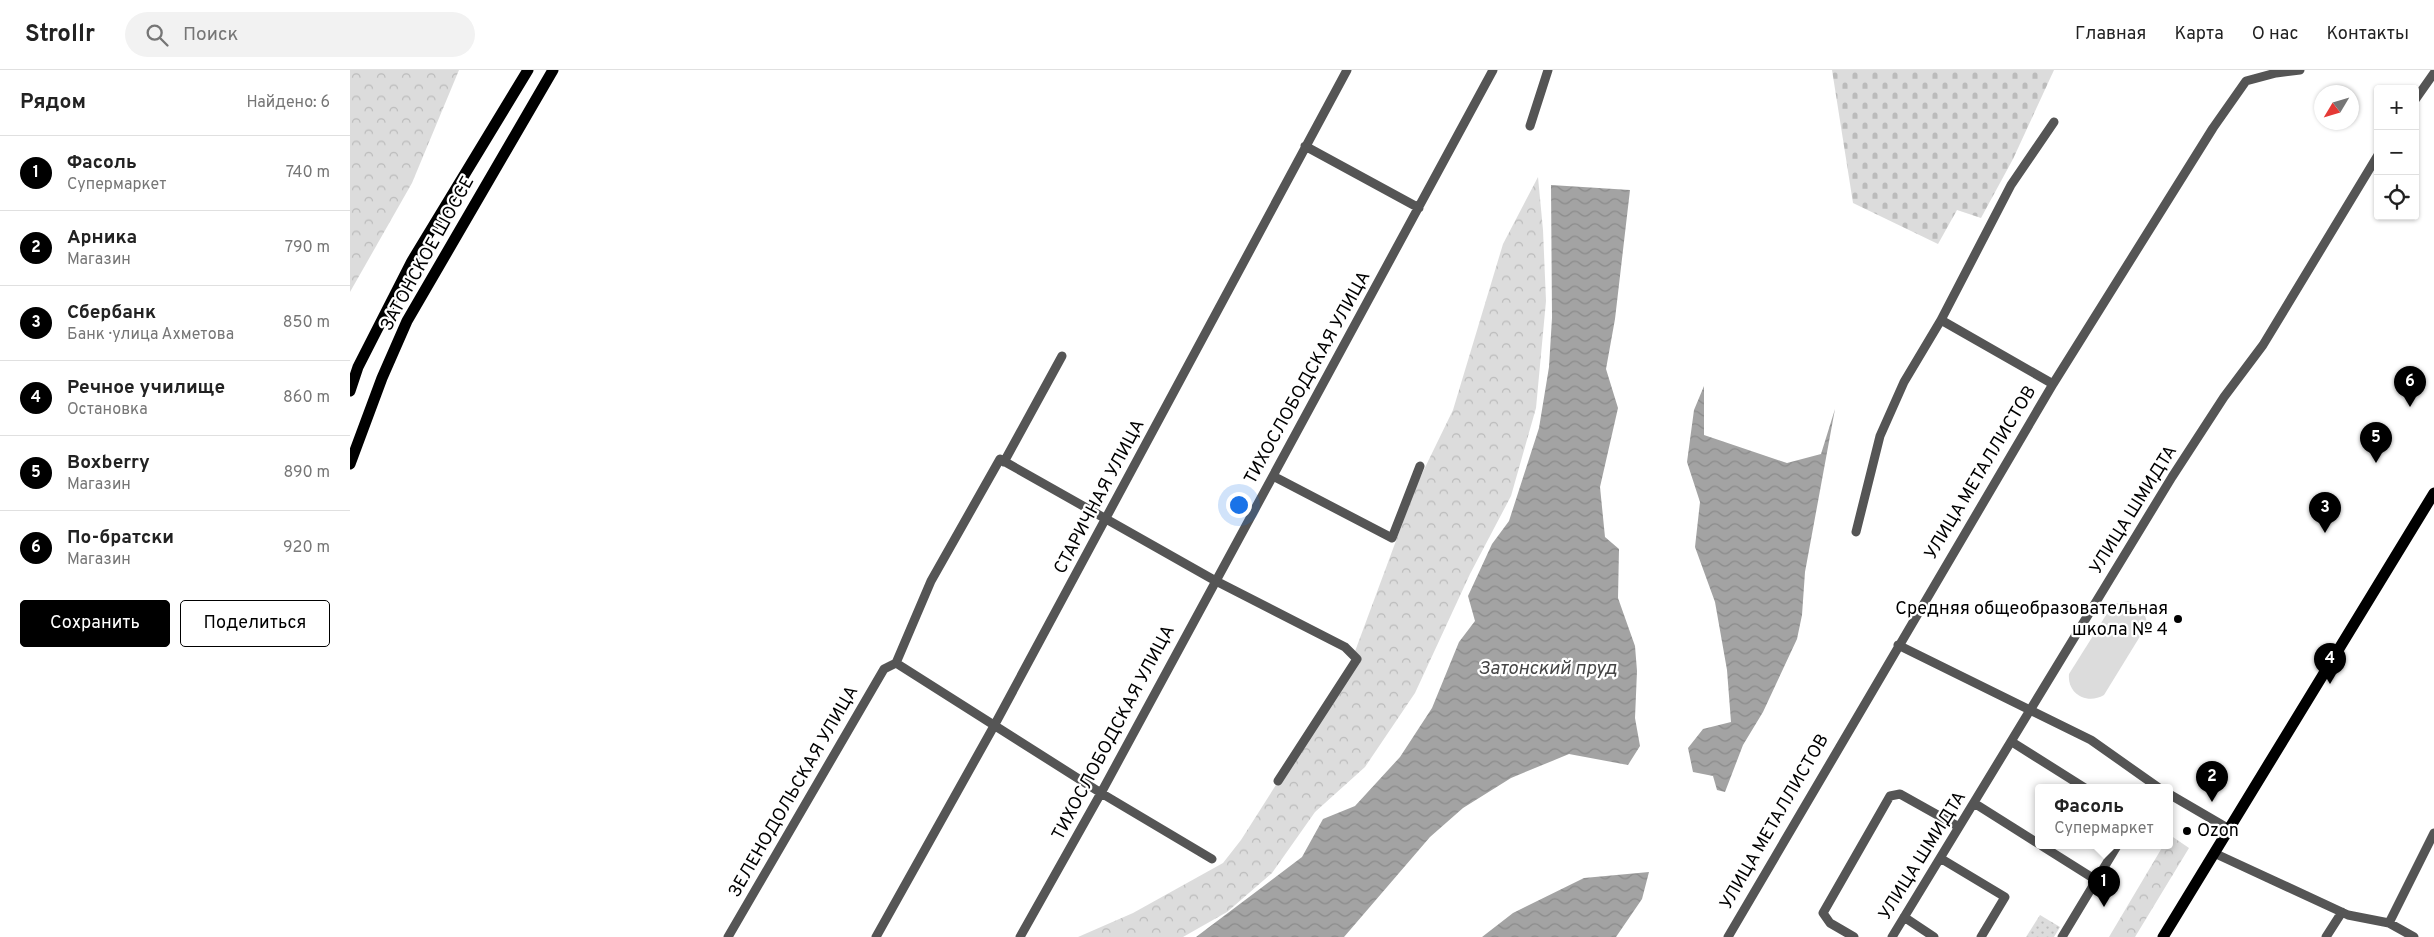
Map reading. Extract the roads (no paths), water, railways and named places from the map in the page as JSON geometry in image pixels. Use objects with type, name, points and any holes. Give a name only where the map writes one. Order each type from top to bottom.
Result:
[{"type":"main road","name":"ЗАТОНСКОЕ ШОССЕ","points":[[350,391],[358,367],[412,261],[528,70]]},
{"type":"main road","name":"ЗАТОНСКОЕ ШОССЕ","points":[[350,464],[382,378],[408,321],[553,70]]},
{"type":"main road","points":[[2164,937],[2434,493]]},
{"type":"street","name":"СТАРИЧНАЯ УЛИЦА","points":[[876,937],[1106,520],[1347,70]]},
{"type":"street","name":"ТИХОСЛОБОДСКАЯ УЛИЦА","points":[[1020,937],[1101,793],[1214,580],[1273,476],[1493,70]]},
{"type":"street","points":[[1530,126],[1548,70]]},
{"type":"street","name":"УЛИЦА МЕТАЛЛИСТОВ","points":[[1728,937],[2053,384],[2213,128],[2246,81],[2276,73],[2300,70]]},
{"type":"street","points":[[2419,94],[2434,73]]},
{"type":"street","points":[[1856,532],[1880,436],[1904,382],[1941,320],[2011,185],[2054,122]]},
{"type":"street","points":[[1305,146],[1419,208]]},
{"type":"street","name":"УЛИЦА ШМИДТА","points":[[1892,937],[2172,477],[2224,397],[2263,345],[2374,162]]},
{"type":"street","points":[[1941,320],[2053,384]]},
{"type":"street","points":[[1062,356],[931,581],[896,663],[1101,793],[1212,859]]},
{"type":"street","points":[[1002,461],[1214,580],[1345,647],[1357,659],[1278,781]]},
{"type":"street","points":[[1273,476],[1392,538],[1420,466]]},
{"type":"street","points":[[1898,645],[2091,740],[2153,784]]},
{"type":"street","name":"ЗЕЛЕНОДОЛЬСКАЯ УЛИЦА","points":[[730,934],[884,669],[896,663]]},
{"type":"street","points":[[2012,742],[2079,784]]},
{"type":"street","points":[[1854,937],[1830,922],[1823,913],[1890,796],[1900,794],[1959,827]]},
{"type":"street","points":[[2173,796],[2229,829]]},
{"type":"street","points":[[1974,803],[2035,842]]},
{"type":"street","points":[[2389,923],[2434,833]]},
{"type":"street","points":[[2046,849],[2096,880]]},
{"type":"street","points":[[2062,937],[2115,849]]},
{"type":"street","points":[[2214,853],[2342,912],[2389,923],[2414,937]]},
{"type":"street","points":[[1940,858],[2005,898],[1981,937]]},
{"type":"street","points":[[2326,937],[2342,912]]},
{"type":"street","points":[[1904,917],[1934,937]]},
{"type":"water","name":"Затонский пруд","points":[[1551,185],[1630,190],[1615,319],[1606,369],[1618,408],[1600,487],[1605,537],[1619,549],[1618,598],[1635,646],[1637,671],[1635,718],[1640,746],[1628,765],[1569,754],[1511,778],[1463,808],[1430,837],[1344,937],[1196,937],[1302,857],[1323,819],[1355,806],[1400,757],[1432,708],[1459,642],[1475,621],[1468,596],[1492,544],[1509,521],[1539,428],[1549,367],[1552,318]]},
{"type":"water","points":[[1704,386],[1704,435],[1787,463],[1821,454],[1835,409],[1805,572],[1802,615],[1797,639],[1763,712],[1743,745],[1725,792],[1717,790],[1713,776],[1693,772],[1688,748],[1703,729],[1731,722],[1727,670],[1715,602],[1695,547],[1700,502],[1687,462],[1694,410]]},
{"type":"water","points":[[1649,872],[1642,899],[1616,937],[1482,937],[1513,913],[1584,878]]},
{"type":"place","name":"По-братски","points":[[2410,407]]},
{"type":"place","name":"Boxberry","points":[[2376,463]]},
{"type":"place","name":"Сбербанк","points":[[2325,533]]},
{"type":"place","name":"Средняя общеобразовательная школа № 4","points":[[2178,619]]},
{"type":"place","name":"Речное училище","points":[[2330,684]]},
{"type":"place","name":"Арника","points":[[2212,802]]},
{"type":"place","name":"Ozon","points":[[2187,831]]},
{"type":"place","name":"Фасоль","points":[[2104,907]]}]
